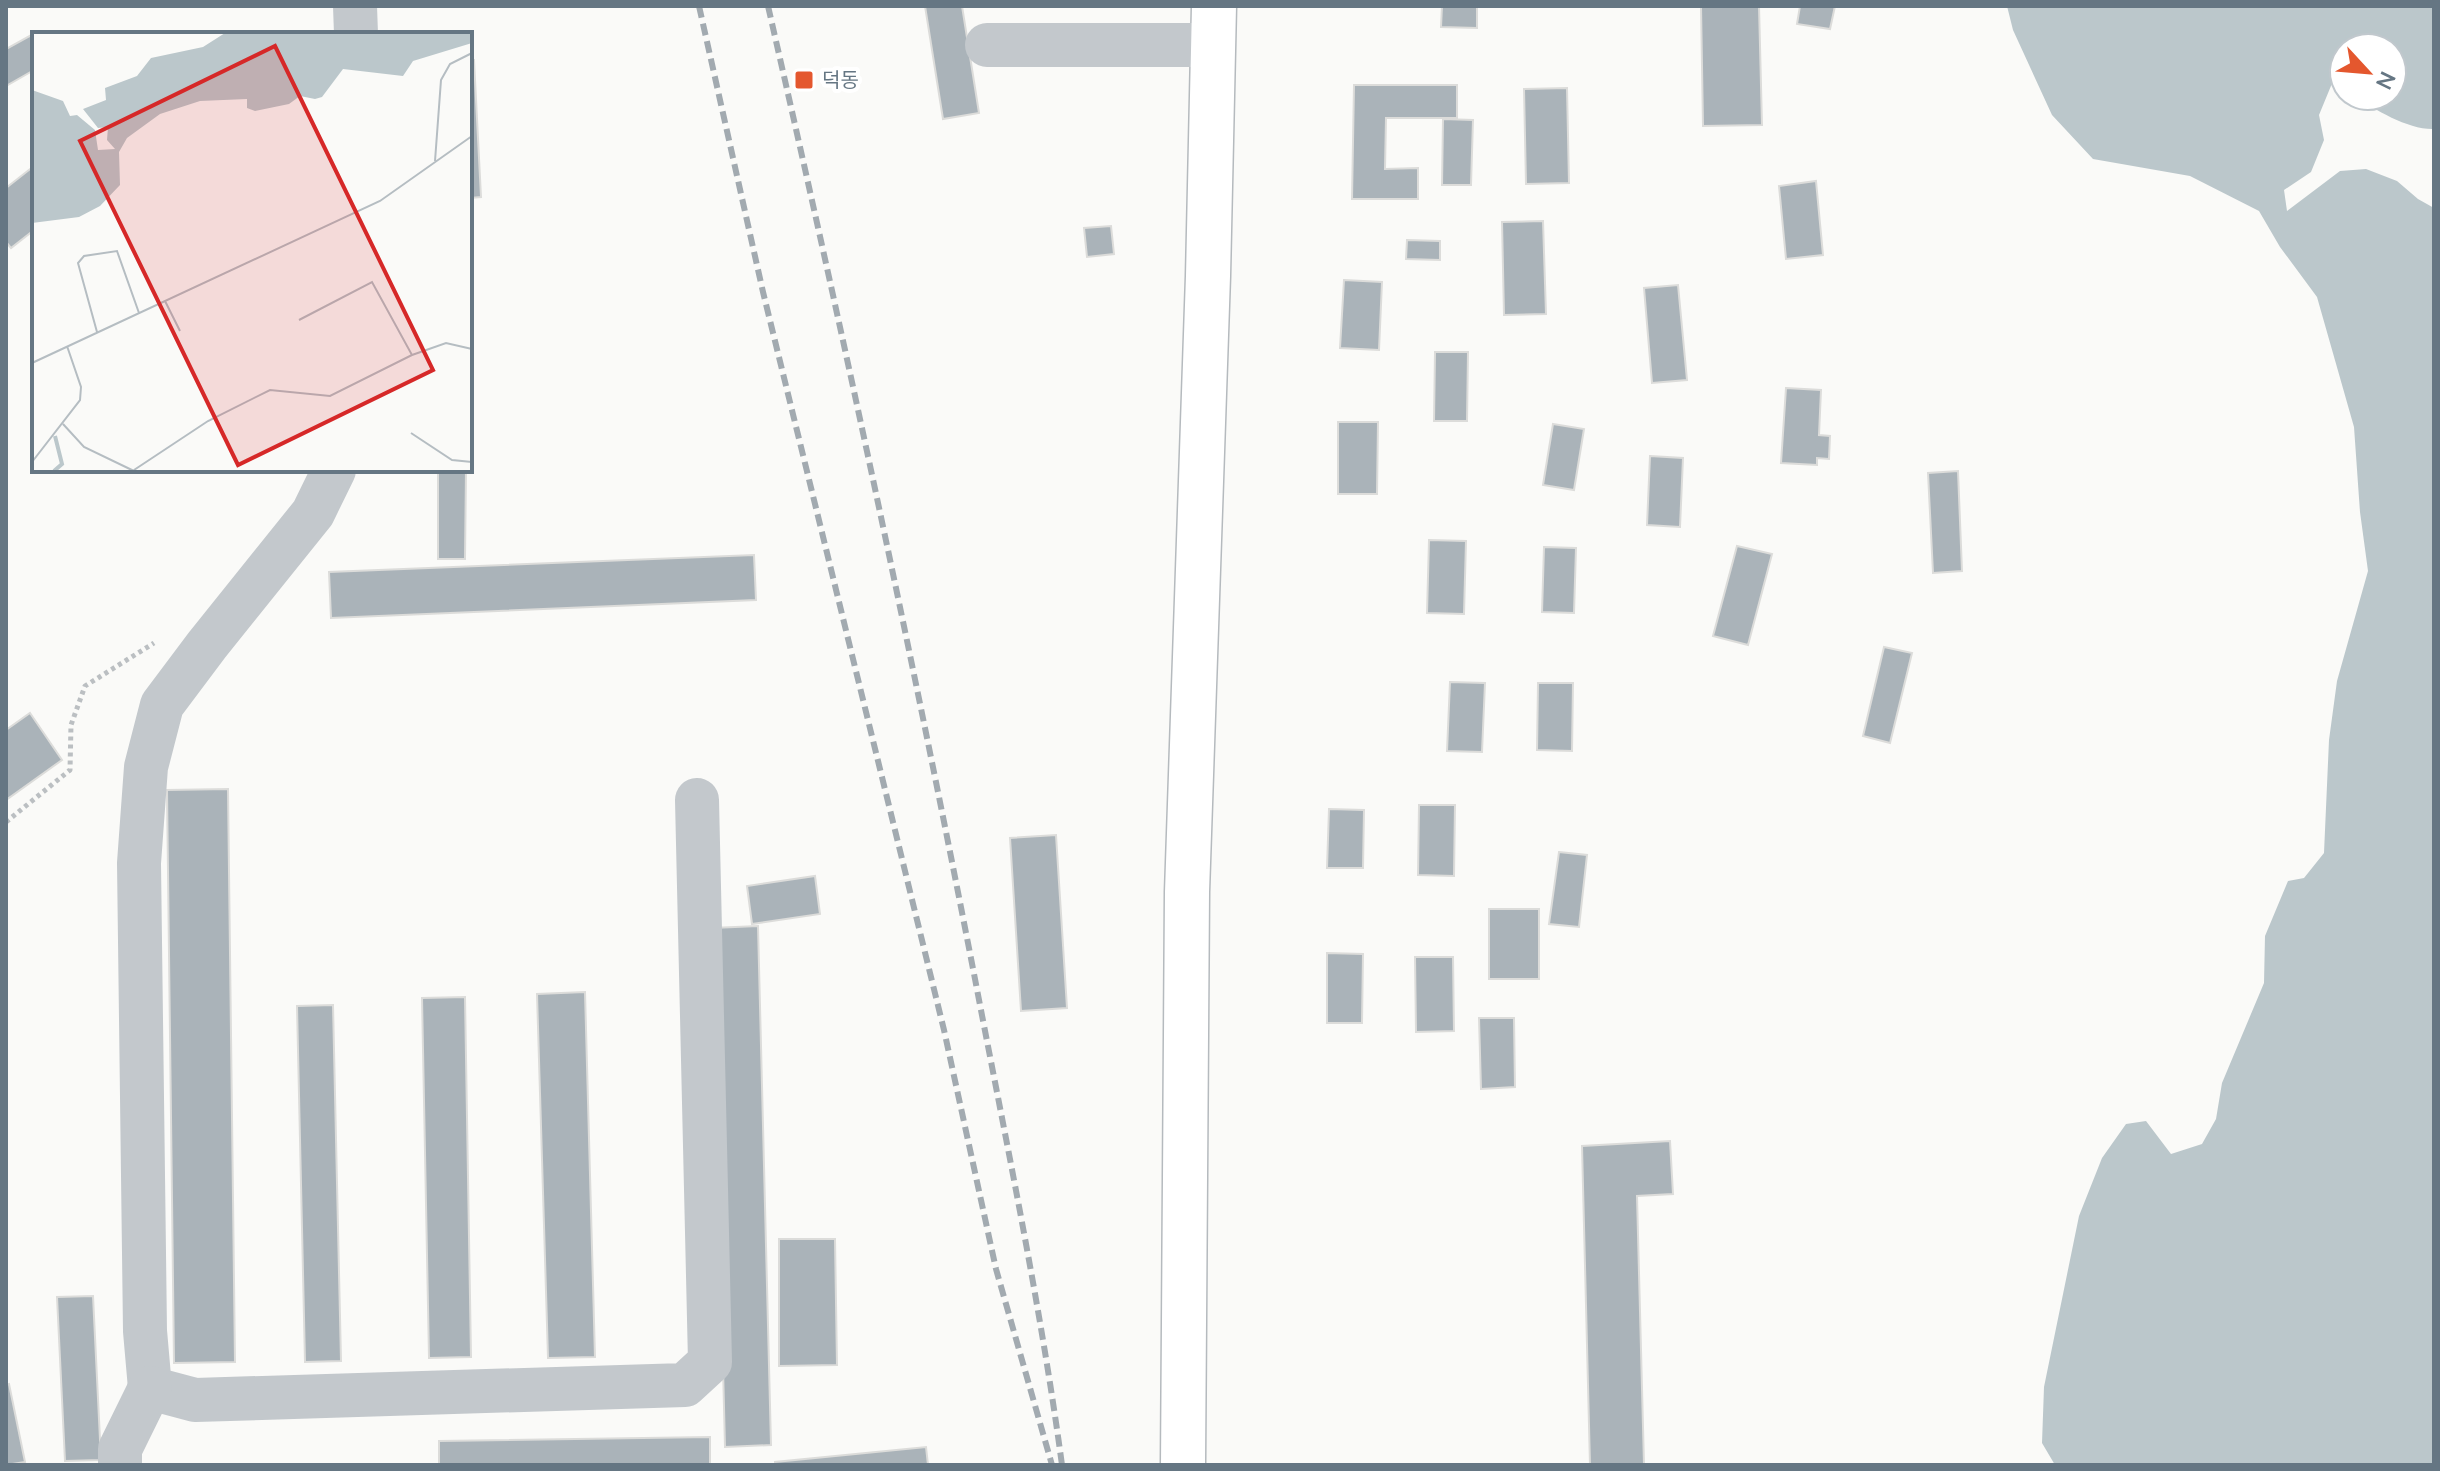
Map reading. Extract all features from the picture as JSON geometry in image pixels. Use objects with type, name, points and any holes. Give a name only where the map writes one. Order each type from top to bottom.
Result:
[{"type":"main road","points":[[1183,1465],[1187,892],[1208,276],[1213,26]]},
{"type":"street","points":[[355,6],[356,32]]},
{"type":"street","points":[[987,45],[1213,26]]},
{"type":"street","points":[[120,1465],[120,1449],[150,1388],[145,1331],[139,863],[146,767],[162,705],[313,513],[333,472]]},
{"type":"street","points":[[150,1388],[195,1400],[685,1385],[710,1362],[697,800]]},
{"type":"path","points":[[6,822],[70,770],[71,725],[85,686],[157,641],[207,645]]},
{"type":"shaded area","points":[[2007,6],[2434,6],[2434,129],[2403,123],[2380,112],[2408,112],[2408,32],[2328,32],[2328,93],[2319,115],[2324,140],[2311,172],[2284,190],[2287,211],[2340,171],[2366,169],[2397,181],[2434,208],[2434,1465],[2055,1465],[2042,1443],[2044,1387],[2079,1216],[2102,1158],[2126,1124],[2146,1121],[2171,1154],[2202,1144],[2216,1119],[2222,1083],[2264,983],[2265,936],[2288,881],[2304,878],[2324,853],[2329,740],[2337,681],[2368,571],[2354,427],[2317,297],[2280,247],[2259,211],[2190,176],[2093,159],[2052,115],[2013,30]]},
{"type":"building","points":[[925,6],[962,6],[979,113],[943,119]]},
{"type":"building","points":[[1442,6],[1477,6],[1477,28],[1441,27]]},
{"type":"building","points":[[1701,6],[1759,6],[1762,125],[1703,126]]},
{"type":"building","points":[[1800,6],[1835,6],[1830,29],[1797,24]]},
{"type":"building","points":[[32,35],[32,71],[6,86],[6,49]]},
{"type":"building","points":[[472,60],[474,60],[481,197],[472,198]]},
{"type":"building","points":[[1354,85],[1457,85],[1457,118],[1386,118],[1385,169],[1418,168],[1418,199],[1352,199]]},
{"type":"building","points":[[1567,88],[1569,183],[1526,184],[1524,89]]},
{"type":"building","points":[[1443,119],[1473,120],[1471,185],[1442,185]]},
{"type":"building","points":[[32,168],[32,232],[11,248],[6,242],[6,188]]},
{"type":"building","points":[[1816,181],[1823,255],[1786,259],[1779,186]]},
{"type":"building","points":[[1543,221],[1546,314],[1504,315],[1502,222]]},
{"type":"building","points":[[1111,226],[1114,254],[1087,257],[1084,228]]},
{"type":"building","points":[[1407,240],[1440,241],[1440,260],[1406,259]]},
{"type":"building","points":[[1344,280],[1382,282],[1379,350],[1340,348]]},
{"type":"building","points":[[1678,285],[1687,380],[1652,383],[1644,288]]},
{"type":"building","points":[[1435,352],[1468,352],[1467,421],[1434,421]]},
{"type":"building","points":[[1786,388],[1821,390],[1819,435],[1830,436],[1829,459],[1817,458],[1817,465],[1781,463]]},
{"type":"building","points":[[1338,422],[1378,422],[1377,494],[1338,494]]},
{"type":"building","points":[[1553,424],[1584,429],[1574,490],[1543,485]]},
{"type":"building","points":[[1650,456],[1683,458],[1680,527],[1647,525]]},
{"type":"building","points":[[1958,471],[1962,571],[1933,573],[1928,473]]},
{"type":"building","points":[[438,472],[466,472],[465,559],[438,559]]},
{"type":"building","points":[[1429,540],[1466,541],[1464,614],[1427,613]]},
{"type":"building","points":[[1737,546],[1772,554],[1748,645],[1713,636]]},
{"type":"building","points":[[1544,547],[1576,548],[1574,613],[1542,612]]},
{"type":"building","points":[[754,555],[756,600],[331,618],[329,572]]},
{"type":"building","points":[[1884,647],[1912,653],[1890,743],[1863,736]]},
{"type":"building","points":[[1450,682],[1485,683],[1482,752],[1447,751]]},
{"type":"building","points":[[1538,683],[1573,683],[1572,751],[1537,750]]},
{"type":"building","points":[[30,713],[62,760],[6,800],[6,730]]},
{"type":"building","points":[[228,789],[235,1362],[174,1363],[167,790]]},
{"type":"building","points":[[1419,805],[1455,805],[1454,876],[1418,875]]},
{"type":"building","points":[[1329,809],[1364,810],[1363,868],[1327,868]]},
{"type":"building","points":[[1056,835],[1067,1008],[1021,1011],[1010,838]]},
{"type":"building","points":[[1559,852],[1587,855],[1579,927],[1549,924]]},
{"type":"building","points":[[815,876],[820,914],[752,924],[747,886]]},
{"type":"building","points":[[1489,909],[1539,909],[1539,979],[1489,979]]},
{"type":"building","points":[[758,926],[771,1445],[725,1447],[712,928]]},
{"type":"building","points":[[1327,953],[1363,954],[1362,1023],[1327,1023]]},
{"type":"building","points":[[1415,957],[1453,957],[1454,1031],[1416,1032]]},
{"type":"building","points":[[585,992],[595,1357],[548,1358],[537,994]]},
{"type":"building","points":[[465,997],[471,1357],[429,1358],[422,998]]},
{"type":"building","points":[[333,1005],[341,1361],[305,1362],[297,1006]]},
{"type":"building","points":[[1479,1018],[1514,1018],[1515,1087],[1481,1089]]},
{"type":"building","points":[[1670,1141],[1673,1194],[1637,1196],[1644,1465],[1590,1465],[1582,1146]]},
{"type":"building","points":[[779,1239],[835,1239],[837,1365],[779,1366]]},
{"type":"building","points":[[93,1296],[101,1460],[65,1461],[57,1297]]},
{"type":"building","points":[[9,1384],[25,1462],[6,1465],[6,1385]]},
{"type":"building","points":[[710,1437],[710,1465],[439,1465],[439,1441]]},
{"type":"building","points":[[926,1447],[928,1465],[775,1465],[775,1462]]},
{"type":"railway","points":[[699,6],[763,292],[944,1030],[996,1269],[1052,1465]]},
{"type":"railway","points":[[768,6],[876,492],[951,857],[1033,1282],[1062,1465]]},
{"type":"place","name":"덕동","points":[[804,80]]}]
